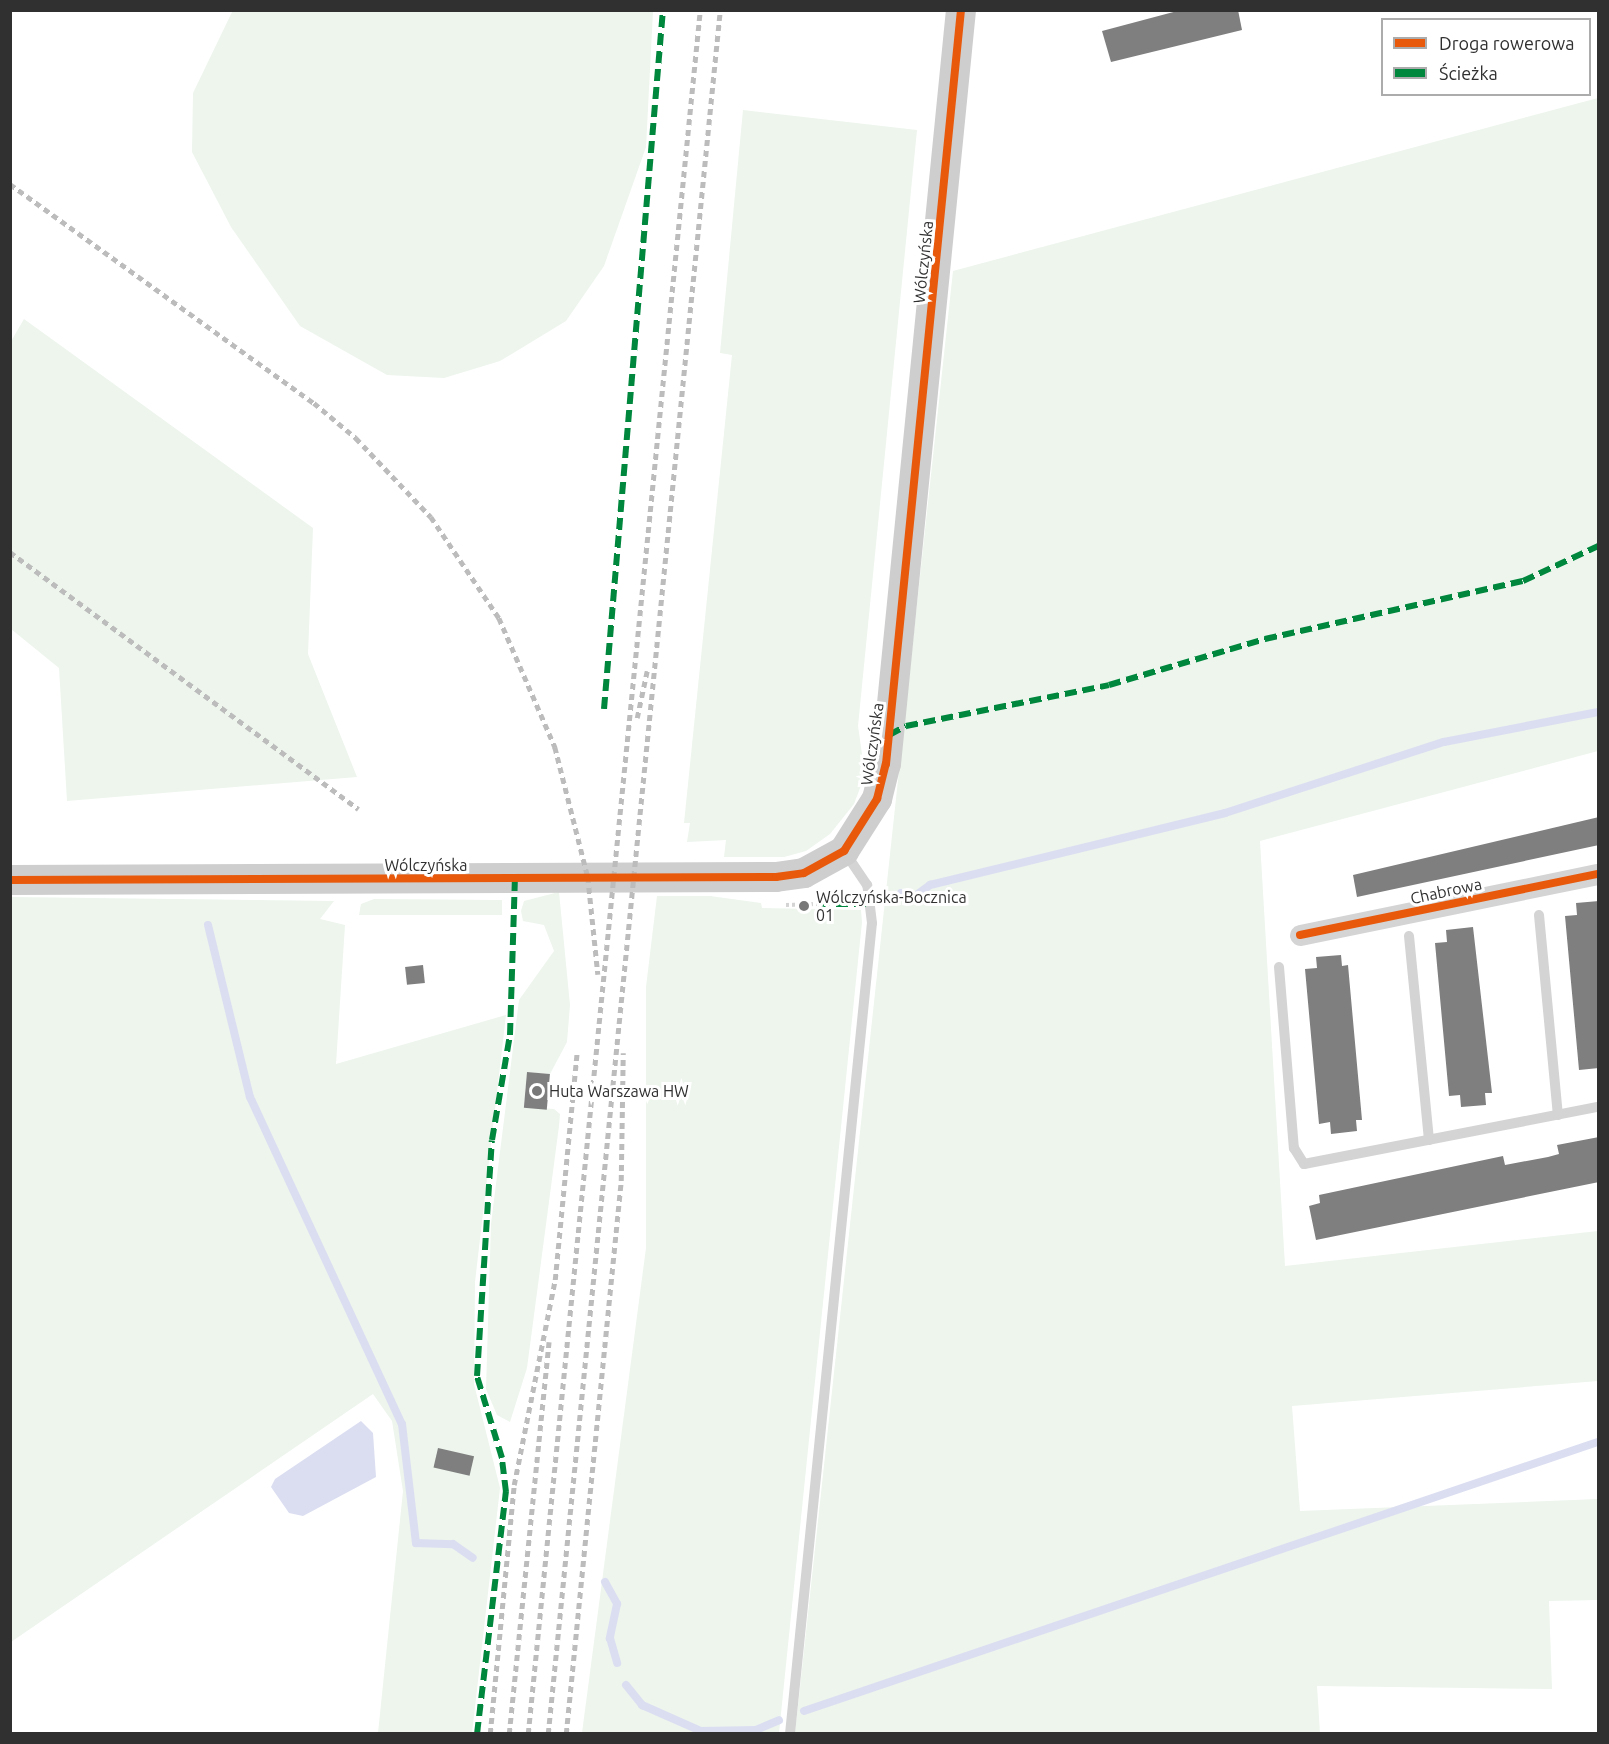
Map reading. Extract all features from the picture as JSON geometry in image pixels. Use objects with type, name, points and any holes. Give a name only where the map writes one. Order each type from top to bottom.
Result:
[{"type":"street","name":"Wólczyńska","points":[[10,880],[776,877],[804,873],[844,851],[877,799],[886,764],[961,10]]},
{"type":"street","name":"Chabrowa","points":[[1300,935],[1599,874]]},
{"type":"lane","points":[[790,1734],[872,923],[867,885],[844,851]]},
{"type":"lane","points":[[1539,915],[1558,1115]]},
{"type":"lane","points":[[1409,936],[1429,1140]]},
{"type":"lane","points":[[1279,967],[1297,1158],[1317,1165],[1429,1140],[1599,1107]]},
{"type":"path","points":[[775,905],[818,904]]},
{"type":"shaded area","points":[[233,10],[653,11],[646,147],[604,266],[566,321],[500,361],[444,378],[387,375],[300,326],[231,227],[192,152],[193,93]]},
{"type":"shaded area","points":[[1598,98],[1598,751],[1260,841],[1285,1266],[1598,1231],[1598,1381],[1292,1406],[1300,1511],[1598,1499],[1598,1600],[1549,1601],[1552,1689],[1317,1686],[1320,1733],[795,1734],[953,271]]},
{"type":"shaded area","points":[[743,110],[917,130],[858,726],[865,775],[854,804],[830,834],[806,851],[784,857],[724,857],[726,840],[687,842],[690,823],[684,823],[732,355],[720,353]]},
{"type":"shaded area","points":[[24,319],[313,528],[308,654],[357,777],[67,801],[59,668],[11,629],[10,343]]},
{"type":"shaded area","points":[[559,892],[570,1005],[567,1042],[550,1074],[527,1072],[524,1107],[554,1109],[560,1114],[527,1368],[510,1422],[497,1415],[486,1389],[491,1224],[519,1000],[554,951],[544,925],[523,921],[521,911],[524,901]]},
{"type":"shaded area","points":[[657,896],[710,896],[761,903],[762,908],[861,910],[862,922],[779,1733],[582,1733],[646,1248],[646,987]]},
{"type":"shaded area","points":[[11,897],[334,901],[320,919],[345,925],[336,1064],[506,1015],[475,1282],[474,1384],[500,1488],[472,1733],[378,1733],[403,1491],[392,1421],[373,1394],[11,1642]]},
{"type":"shaded area","points":[[374,899],[502,900],[502,915],[359,915],[361,904]]},
{"type":"water","points":[[361,1421],[373,1433],[376,1477],[303,1516],[289,1513],[271,1487],[275,1479]]},
{"type":"building","points":[[1181,10],[1238,10],[1242,30],[1111,62],[1102,31]]},
{"type":"building","points":[[1599,817],[1599,845],[1357,897],[1353,875]]},
{"type":"building","points":[[1599,901],[1599,1068],[1579,1070],[1565,916],[1577,915],[1576,903]]},
{"type":"building","points":[[1473,927],[1492,1093],[1485,1093],[1486,1105],[1461,1107],[1460,1095],[1449,1096],[1435,943],[1447,942],[1446,930]]},
{"type":"building","points":[[1341,955],[1342,966],[1348,965],[1362,1120],[1356,1120],[1357,1131],[1331,1134],[1330,1122],[1319,1124],[1305,969],[1317,968],[1316,957]]},
{"type":"building","points":[[423,965],[425,983],[407,985],[405,967]]},
{"type":"building","name":"Huta Warszawa HW","points":[[527,1072],[550,1074],[547,1110],[524,1108]]},
{"type":"building","points":[[1599,1137],[1599,1182],[1316,1240],[1309,1206],[1320,1203],[1319,1195],[1503,1156],[1505,1165],[1548,1157],[1559,1154],[1557,1145]]},
{"type":"building","points":[[438,1448],[474,1456],[470,1476],[434,1467]]},
{"type":"waterway","points":[[901,893],[915,896],[930,885],[1225,813],[1444,742],[1598,712]]},
{"type":"waterway","points":[[208,925],[250,1097],[402,1424],[416,1543],[453,1544],[473,1558]]},
{"type":"waterway","points":[[804,1711],[1598,1442]]},
{"type":"waterway","points":[[605,1582],[617,1604],[610,1638],[617,1663]]},
{"type":"waterway","points":[[626,1685],[642,1705],[701,1731],[756,1730],[779,1720]]},
{"type":"railway","points":[[528,1734],[700,10]]},
{"type":"railway","points":[[548,1734],[720,10]]},
{"type":"railway","points":[[10,184],[314,403],[356,438],[431,517],[499,618],[555,747],[588,877],[598,974]]},
{"type":"railway","points":[[10,552],[359,809]]},
{"type":"railway","points":[[637,718],[647,671]]},
{"type":"railway","points":[[490,1734],[514,1485],[555,1280],[577,1053]]},
{"type":"railway","points":[[566,1734],[621,1181],[623,1053]]},
{"type":"railway","points":[[509,1734],[549,1342]]},
{"type":"marked path","points":[[604,709],[663,10]]},
{"type":"marked path","points":[[889,735],[906,726],[1109,685],[1265,639],[1523,581],[1598,546]]},
{"type":"marked path","points":[[477,1734],[506,1492],[502,1458],[477,1376],[492,1140],[510,1035],[515,879]]},
{"type":"marked path","points":[[818,904],[871,904]]},
{"type":"cycle path","points":[[10,880],[776,877],[804,873],[844,851],[877,799],[886,764],[961,10]]},
{"type":"cycle path","points":[[1300,935],[1598,874]]},
{"type":"place","name":"Wólczyńska-Bocznica 01","points":[[804,906]]},
{"type":"place","name":"Huta Warszawa HW","points":[[537,1091]]}]
